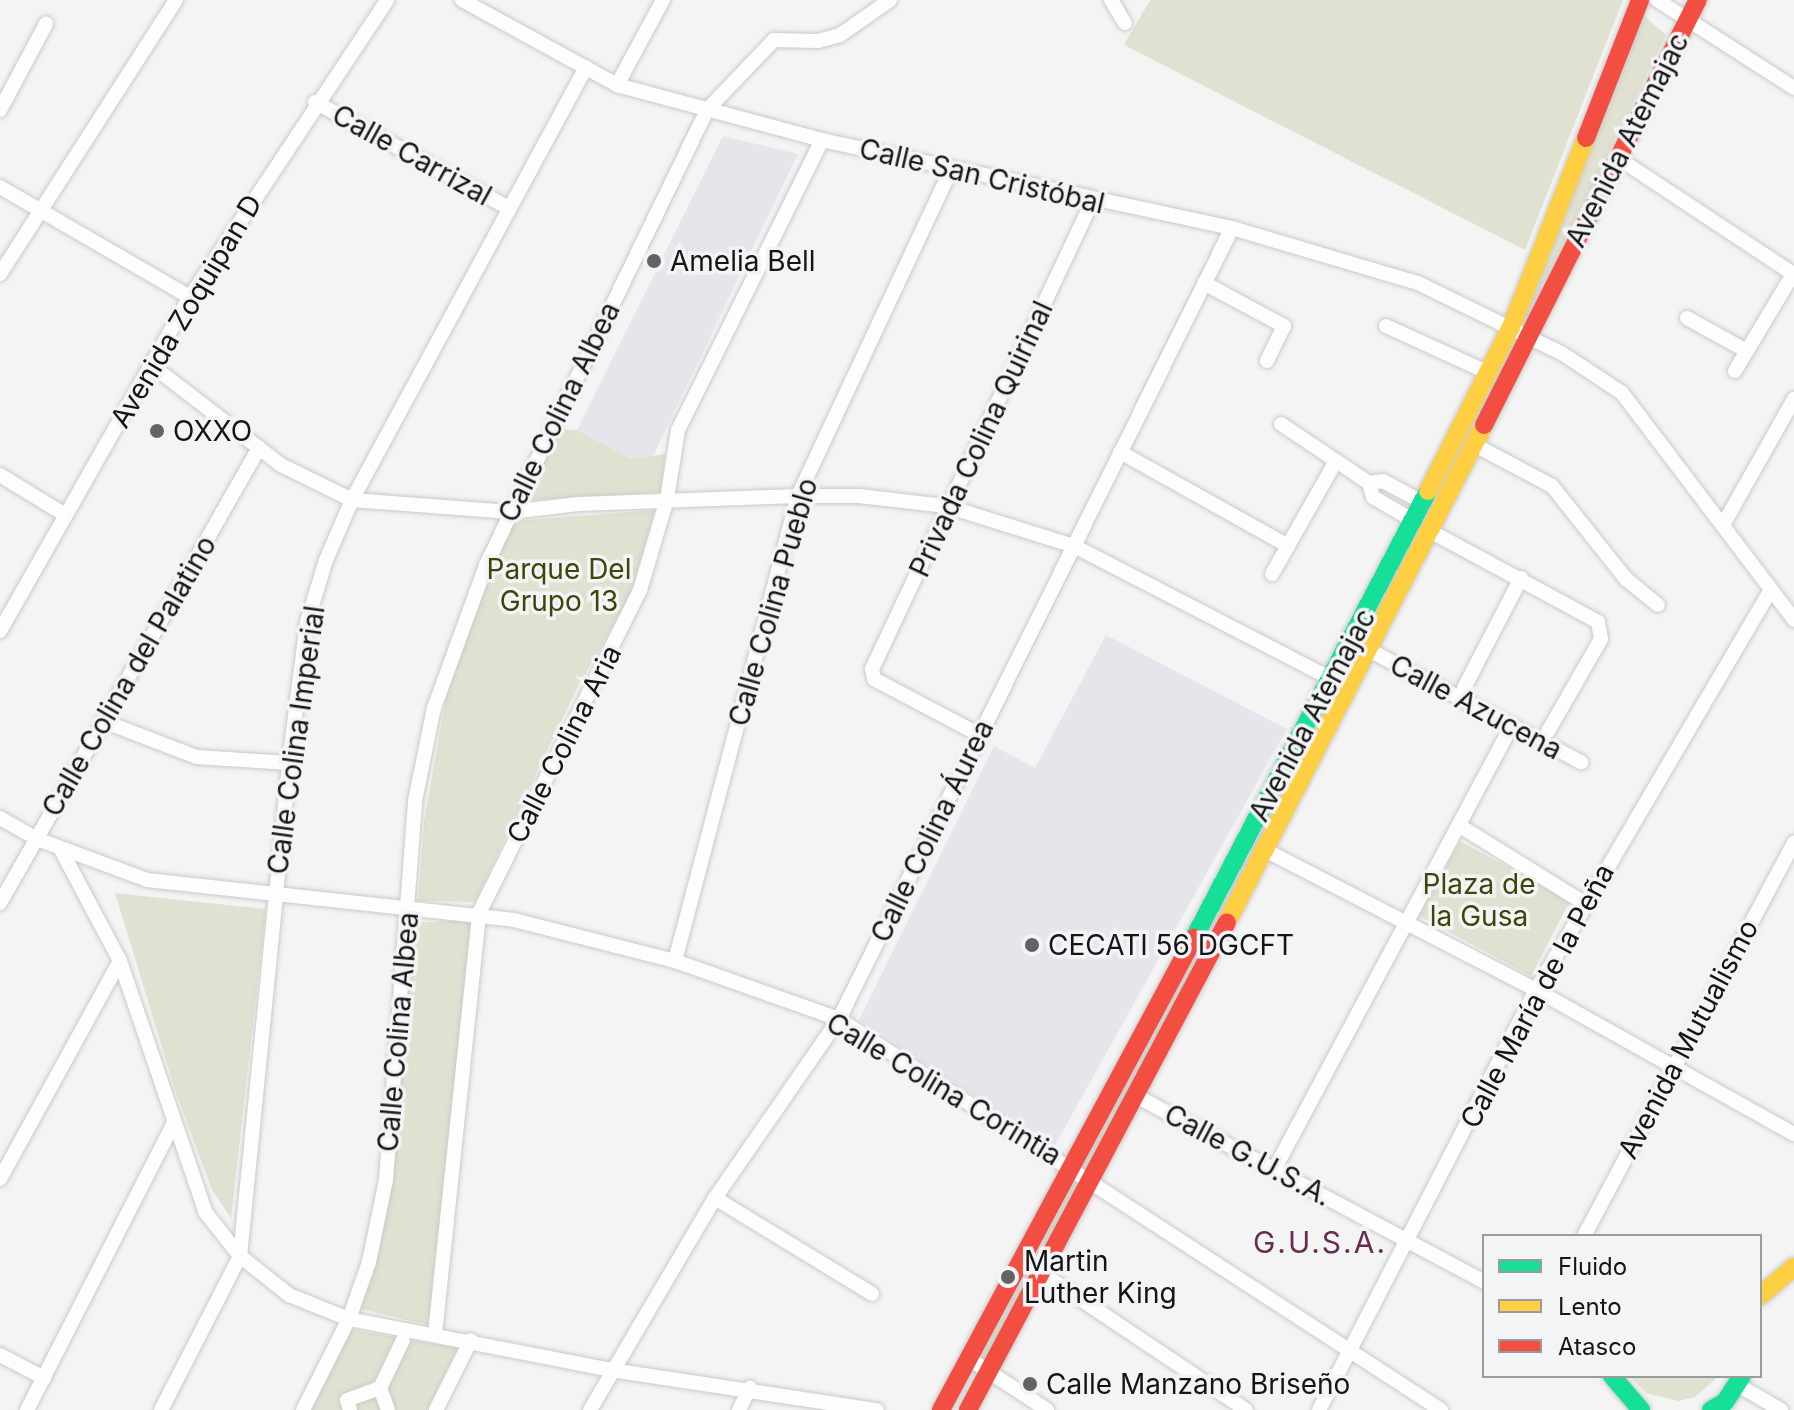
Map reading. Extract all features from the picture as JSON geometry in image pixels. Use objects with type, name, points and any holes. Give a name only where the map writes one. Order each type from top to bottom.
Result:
[{"type":"main road","name":"Avenida Atemajac","points":[[968,1410],[1267,851],[1371,651],[1473,444],[1519,331],[1640,0]]},
{"type":"main road","name":"Avenida Atemajac","points":[[941,1410],[971,1360],[1332,679],[1487,372],[1519,331],[1618,158],[1698,0]]},
{"type":"main road","points":[[1762,1295],[1791,1274]]},
{"type":"main road","points":[[1613,1378],[1628,1406]]},
{"type":"main road","points":[[1711,1410],[1740,1380]]},
{"type":"street","points":[[0,274],[176,0]]},
{"type":"street","name":"Avenida Zoquipan D","points":[[0,631],[190,297],[315,102],[387,0]]},
{"type":"street","name":"Calle San Cristóbal","points":[[462,0],[617,85],[822,140],[951,170],[1092,202],[1232,228],[1418,283],[1519,331],[1622,393],[1794,620]]},
{"type":"street","points":[[617,85],[663,0]]},
{"type":"street","name":"Calle Colina Albea","points":[[303,1410],[349,1319],[369,1262],[386,1180],[415,801],[434,708],[455,639],[511,512],[707,110],[774,40],[818,41],[840,35],[890,0]]},
{"type":"street","points":[[1111,0],[1125,23]]},
{"type":"street","points":[[1657,0],[1794,88]]},
{"type":"street","points":[[0,110],[46,24]]},
{"type":"street","name":"Calle Colina Imperial","points":[[161,1410],[240,1256],[289,763],[307,622],[352,500],[586,67]]},
{"type":"street","name":"Calle Carrizal","points":[[315,102],[509,208]]},
{"type":"street","name":"Calle Colina Aria","points":[[435,1334],[479,913],[640,590],[667,499],[678,430],[822,140]]},
{"type":"street","points":[[1618,158],[1793,274],[1735,371]]},
{"type":"street","name":"Calle Colina Pueblo","points":[[675,961],[798,496],[951,170]]},
{"type":"street","points":[[0,187],[190,297]]},
{"type":"street","name":"Privada Colina Quirinal","points":[[980,735],[871,675],[946,506],[1092,202]]},
{"type":"street","name":"Calle Colina Áurea","points":[[590,1410],[715,1198],[839,1019],[1232,228]]},
{"type":"street","points":[[1204,283],[1284,326],[1267,361]]},
{"type":"street","points":[[1687,318],[1747,351]]},
{"type":"street","points":[[1386,326],[1487,372]]},
{"type":"street","points":[[150,364],[304,480],[352,500],[511,512],[667,499],[798,496],[872,497],[946,506],[1074,546],[1351,689]]},
{"type":"street","points":[[1723,525],[1794,399]]},
{"type":"street","points":[[1281,424],[1369,483],[1373,497],[1412,520]]},
{"type":"street","points":[[1473,444],[1552,486],[1626,579],[1658,605]]},
{"type":"street","name":"Calle Colina del Palatino","points":[[0,903],[259,448]]},
{"type":"street","points":[[1120,452],[1288,546]]},
{"type":"street","points":[[1272,574],[1336,461]]},
{"type":"street","points":[[0,475],[65,515]]},
{"type":"street","points":[[1369,483],[1383,481],[1422,502]]},
{"type":"street","points":[[1430,531],[1581,609],[1602,631],[1548,731]]},
{"type":"street","points":[[1464,688],[1521,578]]},
{"type":"street","name":"Calle María de la Peña","points":[[1319,1410],[1536,990],[1584,903],[1771,590]]},
{"type":"street","name":"Calle Azucena","points":[[1371,651],[1581,762]]},
{"type":"street","points":[[103,721],[197,757],[289,763]]},
{"type":"street","points":[[1274,1170],[1511,727]]},
{"type":"street","name":"Calle Colina Corintia","points":[[0,818],[37,839],[147,880],[408,912],[479,913],[675,961],[839,1019],[1073,1168],[1441,1410]]},
{"type":"street","points":[[1460,826],[1584,903]]},
{"type":"street","name":"Avenida Mutualismo","points":[[1585,1234],[1671,1065],[1794,842]]},
{"type":"street","points":[[60,848],[120,961],[173,1125],[206,1213],[240,1256],[289,1295],[349,1319],[471,1340],[611,1370],[750,1387],[877,1410]]},
{"type":"street","points":[[1267,851],[1536,990],[1794,1134]]},
{"type":"street","points":[[0,1179],[120,961]]},
{"type":"street","name":"Calle G.U.S.A.","points":[[1138,1097],[1482,1281]]},
{"type":"street","points":[[27,1410],[173,1125]]},
{"type":"street","points":[[715,1198],[872,1294]]},
{"type":"street","points":[[1043,1274],[1246,1410]]},
{"type":"street","points":[[350,1410],[347,1400],[380,1388],[403,1340]]},
{"type":"street","points":[[436,1410],[471,1340]]},
{"type":"street","points":[[0,1355],[44,1378]]},
{"type":"street","points":[[971,1360],[1047,1410]]},
{"type":"street","points":[[1740,1380],[1781,1410]]},
{"type":"street","points":[[739,1410],[750,1387]]},
{"type":"street","points":[[380,1388],[388,1410]]},
{"type":"shaded area","points":[[723,136],[798,154],[653,456],[631,459],[577,430]]},
{"type":"shaded area","name":"CECATI 56 DGCFT","points":[[1106,635],[1287,729],[1054,1147],[859,1020],[994,746],[1035,768]]},
{"type":"green space","points":[[1150,0],[1623,0],[1525,250],[1124,45]]},
{"type":"green space","points":[[1643,15],[1666,35],[1525,323],[1517,326]]},
{"type":"green space","name":"Parque Del Grupo 13","points":[[557,429],[577,430],[631,459],[665,454],[661,492],[522,501]]},
{"type":"green space","name":"Parque Del Grupo 13","points":[[655,510],[631,594],[577,688],[475,902],[418,901],[424,822],[450,675],[514,521]]},
{"type":"green space","points":[[1332,699],[1337,706],[981,1369],[974,1370]]},
{"type":"green space","name":"Plaza de la Gusa","points":[[1460,841],[1570,901],[1531,976],[1419,916]]},
{"type":"green space","points":[[115,893],[266,909],[231,1218],[212,1190],[176,1093]]},
{"type":"green space","points":[[472,920],[428,1325],[361,1309],[376,1254],[410,923]]},
{"type":"green space","points":[[350,1329],[458,1348],[427,1410],[310,1410]]},
{"type":"green space","points":[[1631,1378],[1717,1378],[1695,1397],[1679,1401],[1646,1393]]},
{"type":"traffic: fast","points":[[1194,938],[1428,491]]},
{"type":"traffic: fast","points":[[1614,1378],[1641,1410]]},
{"type":"traffic: fast","points":[[1711,1410],[1725,1402],[1741,1378]]},
{"type":"traffic: slow","points":[[1428,491],[1511,327],[1586,138]]},
{"type":"traffic: slow","points":[[1227,922],[1484,425]]},
{"type":"traffic: slow","points":[[1762,1294],[1794,1267]]},
{"type":"traffic: jam","points":[[1586,138],[1640,0]]},
{"type":"traffic: jam","points":[[1484,425],[1698,0]]},
{"type":"traffic: jam","points":[[968,1410],[1227,922]]},
{"type":"traffic: jam","points":[[941,1410],[1194,938]]},
{"type":"place","name":"Amelia Bell","points":[[654,261]]},
{"type":"place","name":"OXXO","points":[[157,431]]},
{"type":"place","name":"CECATI 56 DGCFT","points":[[1032,945]]},
{"type":"place","name":"Martin Luther King","points":[[1008,1277]]},
{"type":"place","name":"Calle Manzano Briseño","points":[[1030,1384]]},
{"type":"district","name":"G.U.S.A.","points":[[1320,1242]]}]
